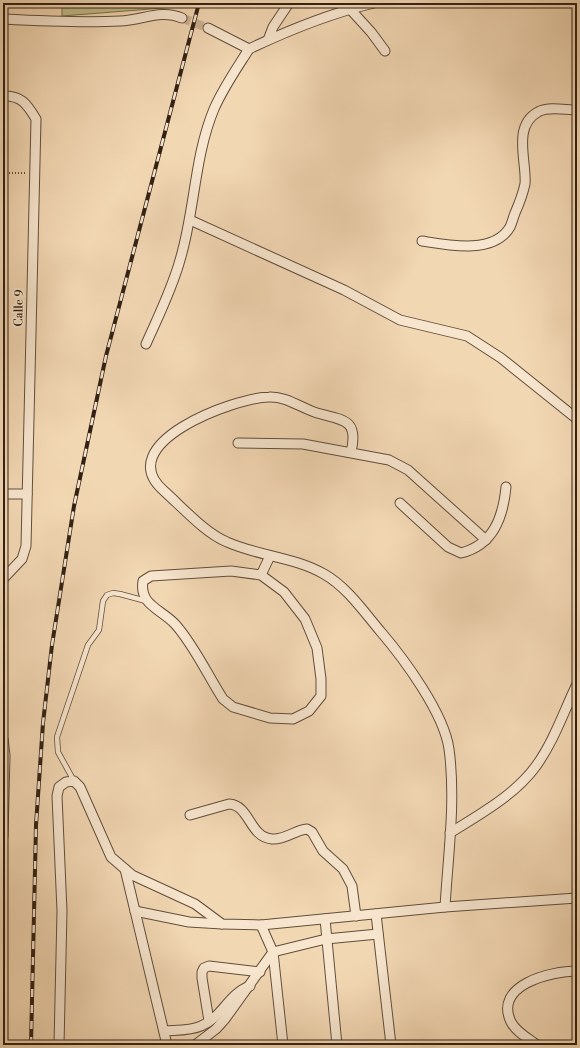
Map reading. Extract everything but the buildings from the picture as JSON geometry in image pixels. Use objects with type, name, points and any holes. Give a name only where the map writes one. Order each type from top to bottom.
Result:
[{"type":"street","points":[[268,40],[273,27],[289,3]]},
{"type":"street","points":[[146,344],[172,286],[190,220],[200,155],[214,109],[230,79],[249,49],[268,40],[350,9],[374,3]]},
{"type":"street","points":[[350,9],[386,51]]},
{"type":"street","points":[[3,19],[121,21],[142,19],[165,13],[182,18]]},
{"type":"street","points":[[208,28],[249,49]]},
{"type":"street","name":"Calle 9","points":[[3,96],[11,96],[27,104],[36,119],[26,546],[22,559],[3,579]]},
{"type":"street","points":[[422,241],[460,246],[484,245],[500,238],[509,228],[525,184],[523,134],[529,121],[537,112],[548,110],[577,110]]},
{"type":"street","points":[[190,220],[344,290],[400,320],[467,336],[501,358],[577,419]]},
{"type":"street","points":[[351,452],[354,437],[352,428],[348,422],[312,411],[281,398],[268,397],[236,404],[203,415],[172,435],[154,450],[150,461],[150,472],[156,485],[217,537],[226,542],[270,556],[300,563],[325,574],[347,592],[399,654],[435,709],[449,747],[451,806],[445,907]]},
{"type":"street","points":[[238,442],[303,444],[389,460],[408,470],[486,540]]},
{"type":"street","points":[[400,503],[455,552],[461,553],[467,552],[486,540],[494,531],[500,518],[506,487]]},
{"type":"street","points":[[3,494],[27,494]]},
{"type":"street","points":[[262,575],[270,556]]},
{"type":"street","points":[[231,570],[262,575],[284,592],[305,619],[317,648],[321,680],[321,696],[309,711],[293,719],[270,718],[233,707],[223,699],[175,625],[146,601],[142,589],[143,581],[151,576],[231,570]]},
{"type":"street","points":[[450,833],[499,801],[525,779],[536,766],[556,731],[577,684]]},
{"type":"street","points":[[3,740],[3,836]]},
{"type":"street","points":[[59,1045],[62,911],[57,796],[59,787],[66,782],[74,781],[80,787],[111,856],[132,875],[195,904],[222,924]]},
{"type":"street","points":[[190,815],[229,804],[235,804],[240,808],[259,835],[266,838],[281,839],[299,830],[307,829],[312,832],[318,845],[343,869],[352,886],[356,916]]},
{"type":"street","points":[[125,869],[168,1045]]},
{"type":"street","points":[[135,911],[189,922],[261,924],[445,907],[577,898]]},
{"type":"street","points":[[376,914],[391,1045]]},
{"type":"street","points":[[325,919],[337,1045]]},
{"type":"street","points":[[261,924],[273,952],[283,1045]]},
{"type":"street","points":[[164,1031],[190,1029],[206,1024],[232,1004],[250,986],[273,952],[326,938],[378,934]]},
{"type":"street","points":[[204,1038],[206,1024],[202,972],[204,968],[209,966],[260,972]]},
{"type":"street","points":[[537,1045],[512,1024],[508,1011],[511,999],[518,989],[542,976],[577,970]]},
{"type":"street","points":[[195,1045],[216,1029],[232,1004]]},
{"type":"lane","points":[[74,781],[58,752],[57,737],[88,645],[99,630],[103,601],[107,595],[113,593],[146,601]]},
{"type":"path","points":[[3,173],[34,173]]},
{"type":"shaded area","points":[[62,3],[177,3],[176,7],[62,16]]},
{"type":"tunnel","points":[[182,18],[208,28]]},
{"type":"railway","points":[[31,1045],[36,825],[43,723],[52,645],[74,506],[106,356],[199,3]]}]
